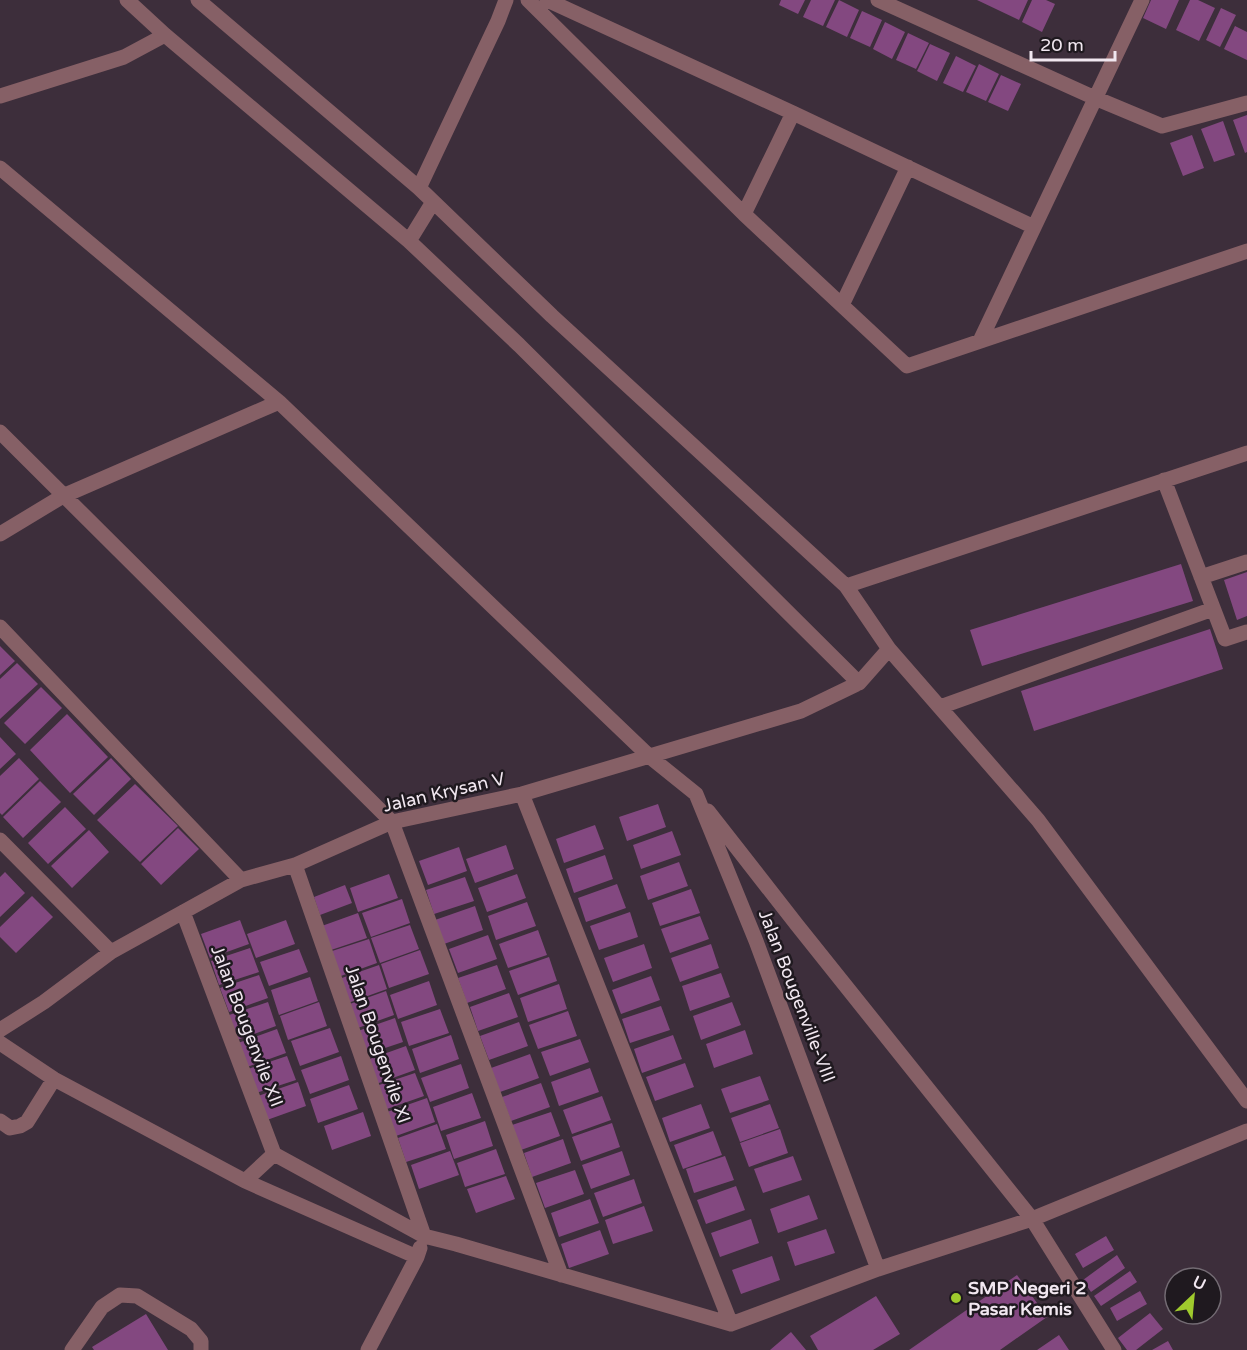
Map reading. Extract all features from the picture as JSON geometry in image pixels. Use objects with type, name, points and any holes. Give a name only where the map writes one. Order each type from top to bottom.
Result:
[{"type":"street","points":[[127,0],[165,35],[409,241],[519,345],[859,683],[889,649]]},
{"type":"street","points":[[198,0],[419,188],[561,324],[846,586],[889,649],[1038,820],[1247,1101]]},
{"type":"street","points":[[419,188],[506,0]]},
{"type":"street","points":[[528,0],[744,214],[907,366],[1247,251]]},
{"type":"street","points":[[547,0],[793,113],[1034,228]]},
{"type":"street","points":[[878,0],[1162,126],[1247,103]]},
{"type":"street","points":[[980,341],[1142,0]]},
{"type":"street","points":[[0,96],[124,57],[165,35]]},
{"type":"street","points":[[744,214],[793,113]]},
{"type":"street","points":[[842,305],[908,167]]},
{"type":"street","name":"Jalan Bougenville-VIII","points":[[0,168],[279,402],[650,757],[696,794],[756,941],[878,1269]]},
{"type":"street","points":[[409,241],[433,202]]},
{"type":"street","points":[[0,534],[63,496],[279,402]]},
{"type":"street","points":[[0,432],[392,822],[561,1275]]},
{"type":"street","points":[[846,586],[1247,453]]},
{"type":"street","points":[[1164,480],[1225,639],[1247,632]]},
{"type":"street","points":[[1201,578],[1247,562]]},
{"type":"street","points":[[940,707],[1213,609]]},
{"type":"street","points":[[0,627],[241,880]]},
{"type":"street","name":"Jalan Krysan V","points":[[0,1030],[44,1002],[111,952],[241,880],[295,865],[392,822],[522,794],[650,757],[801,711],[859,683]]},
{"type":"street","points":[[522,794],[731,1324]]},
{"type":"street","points":[[696,794],[797,925],[1032,1219],[1114,1350]]},
{"type":"street","points":[[0,840],[111,952]]},
{"type":"street","name":"Jalan Bougenvile XI","points":[[295,865],[424,1236]]},
{"type":"street","name":"Jalan Bougenvile XII","points":[[183,912],[274,1154]]},
{"type":"street","points":[[0,1043],[54,1079],[245,1181],[417,1257]]},
{"type":"street","points":[[0,1121],[10,1128],[27,1122],[54,1079]]},
{"type":"street","points":[[245,1181],[274,1154],[424,1236],[731,1324],[878,1269],[1032,1219],[1247,1131]]},
{"type":"street","points":[[368,1350],[417,1257],[424,1236]]},
{"type":"street","points":[[72,1350],[102,1307],[120,1295],[137,1296],[191,1329],[201,1341],[201,1350]]},
{"type":"building","points":[[781,0],[805,0],[798,14],[779,5]]},
{"type":"building","points":[[811,0],[835,0],[823,26],[803,17]]},
{"type":"building","points":[[839,0],[859,10],[847,37],[826,27]]},
{"type":"building","points":[[977,0],[1028,0],[1019,20]]},
{"type":"building","points":[[1032,0],[1046,0],[1055,4],[1042,32],[1022,22]]},
{"type":"building","points":[[1151,0],[1179,0],[1166,29],[1143,18]]},
{"type":"building","points":[[1190,0],[1198,0],[1215,8],[1199,41],[1176,30]]},
{"type":"building","points":[[1221,8],[1236,15],[1220,47],[1206,40]]},
{"type":"building","points":[[862,11],[882,20],[870,47],[850,38]]},
{"type":"building","points":[[885,22],[905,32],[892,59],[873,49]]},
{"type":"building","points":[[1235,26],[1247,32],[1247,60],[1224,49]]},
{"type":"building","points":[[908,33],[929,43],[916,69],[896,60]]},
{"type":"building","points":[[930,44],[950,53],[937,81],[917,71]]},
{"type":"building","points":[[956,56],[976,66],[963,92],[943,83]]},
{"type":"building","points":[[979,64],[999,74],[986,101],[966,92]]},
{"type":"building","points":[[1001,75],[1021,84],[1008,111],[988,102]]},
{"type":"building","points":[[1247,115],[1247,152],[1245,153],[1233,120]]},
{"type":"building","points":[[1223,121],[1235,155],[1214,162],[1201,129]]},
{"type":"building","points":[[1192,135],[1204,168],[1183,176],[1170,143]]},
{"type":"building","points":[[1181,564],[1193,601],[982,666],[970,630]]},
{"type":"building","points":[[1247,572],[1247,616],[1237,620],[1224,580]]},
{"type":"building","points":[[1210,629],[1223,669],[1034,731],[1021,691]]},
{"type":"building","points":[[0,646],[15,661],[0,675]]},
{"type":"building","points":[[17,663],[38,684],[0,719],[0,679]]},
{"type":"building","points":[[41,687],[62,708],[25,744],[4,723]]},
{"type":"building","points":[[67,714],[108,757],[70,793],[30,750]]},
{"type":"building","points":[[0,737],[16,754],[0,769]]},
{"type":"building","points":[[19,758],[39,779],[2,815],[0,813],[0,776]]},
{"type":"building","points":[[111,758],[131,779],[94,815],[73,794]]},
{"type":"building","points":[[40,781],[61,802],[23,838],[3,817]]},
{"type":"building","points":[[135,784],[178,826],[140,862],[97,820]]},
{"type":"building","points":[[658,804],[666,827],[627,841],[619,817]]},
{"type":"building","points":[[65,807],[86,829],[48,864],[28,843]]},
{"type":"building","points":[[595,825],[604,849],[564,863],[556,839]]},
{"type":"building","points":[[178,828],[199,849],[161,885],[141,864]]},
{"type":"building","points":[[89,830],[109,852],[72,888],[51,866]]},
{"type":"building","points":[[672,831],[681,855],[641,869],[633,845]]},
{"type":"building","points":[[506,845],[514,869],[475,883],[466,859]]},
{"type":"building","points":[[459,847],[467,871],[428,885],[419,861]]},
{"type":"building","points":[[605,855],[613,879],[574,893],[566,869]]},
{"type":"building","points":[[679,862],[688,886],[648,900],[640,876]]},
{"type":"building","points":[[5,872],[25,893],[0,917],[0,877]]},
{"type":"building","points":[[389,874],[398,898],[358,912],[350,888]]},
{"type":"building","points":[[517,874],[526,898],[487,912],[478,888]]},
{"type":"building","points":[[465,877],[474,901],[434,914],[426,890]]},
{"type":"building","points":[[617,884],[626,908],[586,922],[578,898]]},
{"type":"building","points":[[345,885],[352,903],[320,915],[314,897]]},
{"type":"building","points":[[691,889],[700,913],[660,926],[652,903]]},
{"type":"building","points":[[32,896],[53,917],[16,953],[0,937],[0,927]]},
{"type":"building","points":[[402,899],[410,923],[371,937],[362,913]]},
{"type":"building","points":[[527,902],[536,926],[496,940],[488,916]]},
{"type":"building","points":[[475,906],[483,930],[444,944],[435,920]]},
{"type":"building","points":[[630,912],[638,937],[599,950],[590,926]]},
{"type":"building","points":[[358,913],[367,938],[328,951],[319,927]]},
{"type":"building","points":[[700,916],[709,939],[670,953],[661,929]]},
{"type":"building","points":[[240,920],[249,944],[210,958],[201,934]]},
{"type":"building","points":[[286,920],[295,944],[256,958],[247,934]]},
{"type":"building","points":[[410,925],[419,949],[380,963],[371,938]]},
{"type":"building","points":[[538,930],[547,955],[508,968],[499,944]]},
{"type":"building","points":[[488,935],[497,959],[458,973],[449,949]]},
{"type":"building","points":[[369,939],[377,963],[338,977],[329,952]]},
{"type":"building","points":[[644,944],[652,968],[613,982],[604,958]]},
{"type":"building","points":[[711,944],[719,968],[680,982],[671,958]]},
{"type":"building","points":[[250,948],[259,972],[219,985],[211,961]]},
{"type":"building","points":[[299,949],[308,972],[269,986],[260,962]]},
{"type":"building","points":[[420,950],[429,974],[389,988],[381,964]]},
{"type":"building","points":[[549,957],[557,981],[518,995],[509,971]]},
{"type":"building","points":[[379,965],[387,989],[348,1003],[339,979]]},
{"type":"building","points":[[497,965],[506,989],[467,1003],[458,978]]},
{"type":"building","points":[[721,973],[730,997],[690,1011],[682,986]]},
{"type":"building","points":[[259,975],[268,998],[229,1012],[220,988]]},
{"type":"building","points":[[651,976],[660,1000],[621,1014],[612,990]]},
{"type":"building","points":[[310,977],[318,1001],[279,1015],[271,990]]},
{"type":"building","points":[[429,981],[437,1005],[398,1019],[390,995]]},
{"type":"building","points":[[559,984],[567,1009],[528,1022],[520,998]]},
{"type":"building","points":[[386,991],[394,1015],[355,1029],[347,1005]]},
{"type":"building","points":[[509,993],[518,1017],[478,1031],[470,1007]]},
{"type":"building","points":[[268,1002],[276,1026],[237,1040],[229,1015]]},
{"type":"building","points":[[319,1002],[327,1026],[288,1040],[280,1016]]},
{"type":"building","points":[[732,1002],[741,1025],[701,1040],[693,1016]]},
{"type":"building","points":[[661,1006],[670,1030],[630,1043],[622,1019]]},
{"type":"building","points":[[440,1009],[449,1033],[409,1046],[401,1022]]},
{"type":"building","points":[[568,1011],[577,1036],[538,1049],[529,1025]]},
{"type":"building","points":[[395,1018],[403,1042],[364,1055],[355,1032]]},
{"type":"building","points":[[519,1022],[528,1046],[489,1060],[480,1036]]},
{"type":"building","points":[[330,1028],[339,1052],[300,1066],[291,1041]]},
{"type":"building","points":[[277,1029],[286,1053],[247,1067],[238,1043]]},
{"type":"building","points":[[745,1030],[753,1054],[714,1068],[706,1044]]},
{"type":"building","points":[[451,1035],[459,1059],[420,1073],[412,1049]]},
{"type":"building","points":[[673,1035],[682,1059],[642,1073],[634,1049]]},
{"type":"building","points":[[580,1039],[589,1062],[550,1076],[541,1052]]},
{"type":"building","points":[[406,1046],[415,1070],[376,1084],[367,1060]]},
{"type":"building","points":[[530,1054],[539,1078],[500,1092],[491,1068]]},
{"type":"building","points":[[287,1056],[296,1080],[256,1093],[248,1069]]},
{"type":"building","points":[[341,1056],[349,1080],[310,1094],[301,1070]]},
{"type":"building","points":[[685,1063],[694,1087],[655,1101],[646,1077]]},
{"type":"building","points":[[461,1064],[469,1088],[430,1102],[421,1078]]},
{"type":"building","points":[[590,1068],[599,1092],[559,1106],[551,1082]]},
{"type":"building","points":[[415,1073],[424,1096],[384,1110],[376,1086]]},
{"type":"building","points":[[760,1076],[769,1100],[730,1113],[721,1089]]},
{"type":"building","points":[[298,1082],[306,1106],[267,1120],[258,1096]]},
{"type":"building","points":[[541,1083],[550,1107],[511,1121],[502,1097]]},
{"type":"building","points":[[349,1085],[358,1109],[318,1123],[310,1099]]},
{"type":"building","points":[[472,1093],[481,1118],[441,1131],[433,1107]]},
{"type":"building","points":[[602,1096],[611,1120],[572,1134],[563,1110]]},
{"type":"building","points":[[427,1098],[435,1122],[396,1136],[387,1112]]},
{"type":"building","points":[[701,1104],[710,1128],[670,1142],[662,1118]]},
{"type":"building","points":[[770,1104],[779,1128],[740,1142],[731,1118]]},
{"type":"building","points":[[363,1112],[371,1136],[332,1150],[324,1126]]},
{"type":"building","points":[[551,1112],[560,1136],[521,1150],[512,1125]]},
{"type":"building","points":[[485,1121],[493,1146],[454,1159],[446,1135]]},
{"type":"building","points":[[612,1123],[620,1147],[581,1161],[572,1137]]},
{"type":"building","points":[[437,1124],[446,1149],[406,1162],[398,1138]]},
{"type":"building","points":[[780,1129],[788,1153],[749,1167],[740,1143]]},
{"type":"building","points":[[713,1131],[722,1155],[683,1169],[674,1145]]},
{"type":"building","points":[[563,1139],[571,1163],[532,1177],[524,1153]]},
{"type":"building","points":[[496,1149],[505,1174],[465,1187],[457,1163]]},
{"type":"building","points":[[450,1151],[459,1175],[419,1189],[411,1165]]},
{"type":"building","points":[[622,1151],[630,1175],[591,1189],[582,1165]]},
{"type":"building","points":[[725,1156],[734,1180],[694,1193],[686,1169]]},
{"type":"building","points":[[793,1156],[802,1180],[763,1193],[754,1169]]},
{"type":"building","points":[[575,1170],[584,1194],[545,1208],[536,1183]]},
{"type":"building","points":[[506,1176],[515,1199],[476,1213],[467,1189]]},
{"type":"building","points":[[634,1179],[642,1203],[603,1217],[594,1193]]},
{"type":"building","points":[[736,1186],[745,1210],[706,1224],[697,1200]]},
{"type":"building","points":[[809,1195],[818,1219],[778,1233],[770,1209]]},
{"type":"building","points":[[590,1199],[599,1223],[559,1237],[551,1213]]},
{"type":"building","points":[[644,1206],[653,1231],[613,1244],[605,1220]]},
{"type":"building","points":[[751,1219],[759,1243],[720,1257],[711,1233]]},
{"type":"building","points":[[826,1229],[835,1253],[795,1266],[787,1242]]},
{"type":"building","points":[[600,1230],[609,1254],[569,1268],[561,1244]]},
{"type":"building","points":[[1106,1236],[1114,1250],[1083,1268],[1075,1254]]},
{"type":"building","points":[[1117,1255],[1125,1268],[1091,1292],[1083,1280]]},
{"type":"building","points":[[772,1256],[780,1280],[741,1294],[732,1270]]},
{"type":"building","points":[[1130,1271],[1137,1282],[1101,1306],[1094,1296]]},
{"type":"building","points":[[1017,1275],[1047,1317],[1000,1350],[909,1350]]},
{"type":"building","points":[[1140,1291],[1147,1304],[1117,1321],[1110,1308]]},
{"type":"building","points":[[876,1296],[900,1334],[873,1350],[818,1350],[810,1336]]},
{"type":"building","points":[[1150,1313],[1163,1329],[1136,1350],[1127,1350],[1118,1338]]},
{"type":"building","points":[[146,1314],[168,1350],[94,1350],[92,1347]]},
{"type":"building","points":[[791,1332],[806,1350],[770,1350]]},
{"type":"building","points":[[1059,1335],[1069,1350],[1037,1350]]},
{"type":"building","points":[[1168,1341],[1173,1350],[1152,1350]]},
{"type":"place","name":"SMP Negeri 2 Pasar Kemis","points":[[956,1298]]}]
